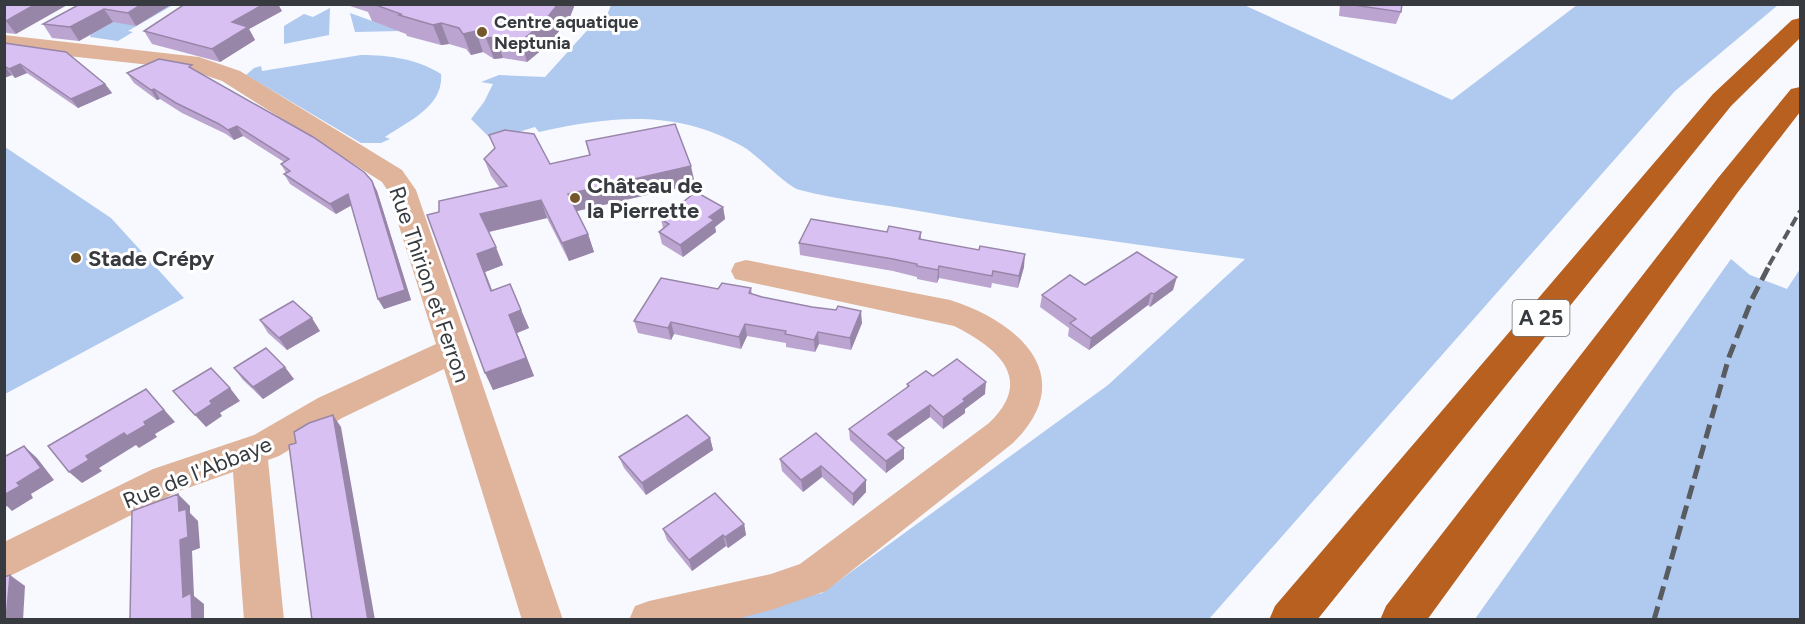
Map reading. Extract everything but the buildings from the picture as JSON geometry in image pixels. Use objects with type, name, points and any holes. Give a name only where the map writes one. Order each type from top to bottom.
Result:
[{"type":"highway","name":"A 25","points":[[1290,620],[1722,100],[1800,25]]},
{"type":"highway","points":[[1401,620],[1693,231],[1800,95]]},
{"type":"street","points":[[12,43],[52,26]]},
{"type":"street","points":[[111,54],[141,36]]},
{"type":"street","name":"Rue Thirion et Ferron","points":[[12,43],[191,62],[219,70],[373,162],[392,176],[402,190],[543,620]]},
{"type":"street","points":[[649,620],[771,592],[812,578],[1001,433],[1020,413],[1024,402],[1026,381],[1022,363],[1006,343],[978,322],[950,312],[747,271]]},
{"type":"street","name":"Rue de l'Abbaye","points":[[4,562],[166,480],[249,453],[279,439],[324,411],[454,350]]},
{"type":"street","points":[[249,453],[264,620]]},
{"type":"shaded area","points":[[144,5],[173,5],[128,31],[133,32],[118,41],[90,37],[91,34]]},
{"type":"shaded area","points":[[611,5],[1244,5],[1452,100],[1577,5],[1778,5],[1675,91],[1209,619],[706,619],[822,593],[1108,385],[1245,259],[1034,230],[800,190],[794,188],[742,146],[717,134],[667,121],[642,119],[592,122],[539,132],[535,127],[492,140],[471,119],[484,102],[493,84],[481,82],[499,75],[545,77],[592,25],[604,23]]},
{"type":"shaded area","points":[[330,8],[329,35],[284,44],[284,26],[304,14],[313,17]]},
{"type":"shaded area","points":[[350,13],[400,31],[355,32]]},
{"type":"shaded area","points":[[361,55],[403,59],[441,74],[437,95],[431,104],[423,112],[385,137],[390,139],[381,143],[361,143],[246,75],[254,68],[261,66],[262,71]]},
{"type":"shaded area","name":"Stade Crépy","points":[[5,147],[111,218],[184,298],[5,394]]},
{"type":"shaded area","points":[[1731,259],[1750,275],[1787,289],[1800,269],[1800,619],[1475,619]]},
{"type":"railway","points":[[1769,265],[1800,211]]},
{"type":"railway","points":[[1654,620],[1729,357],[1752,299],[1770,264]]},
{"type":"place","name":"Centre aquatique Neptunia","points":[[482,32]]},
{"type":"place","name":"Château de la Pierrette","points":[[575,198]]},
{"type":"place","name":"Stade Crépy","points":[[76,258]]}]
